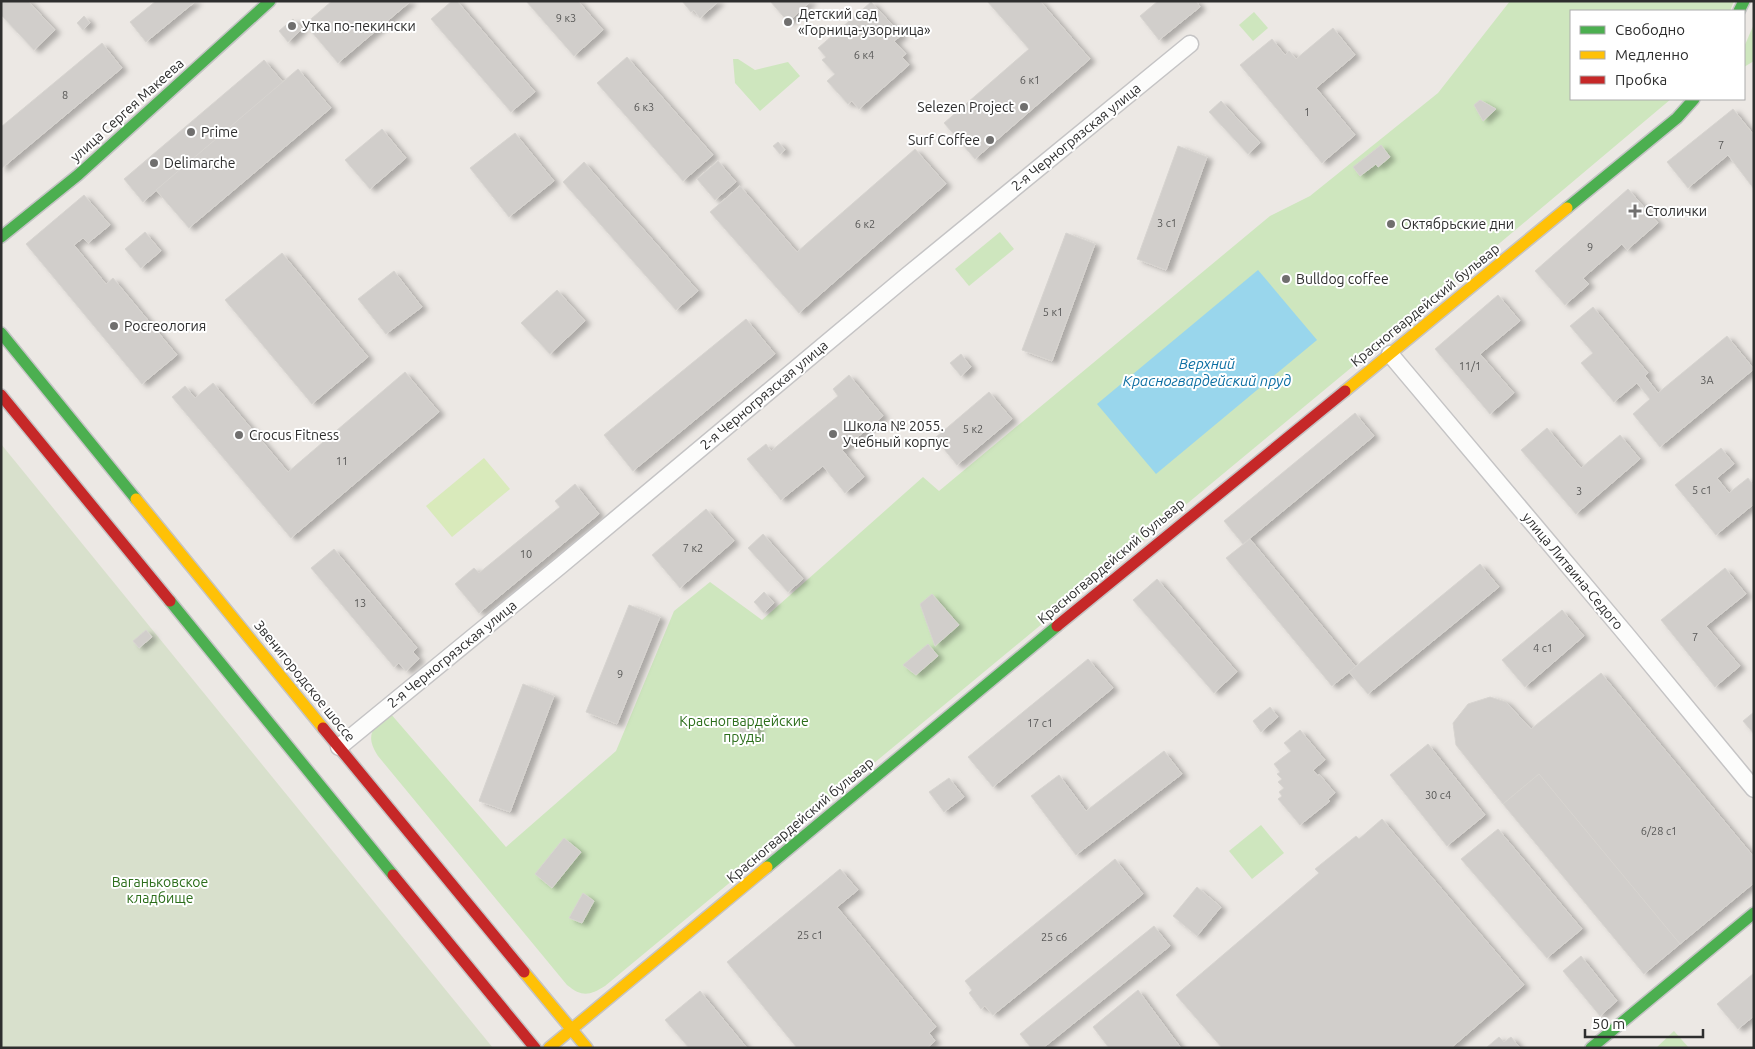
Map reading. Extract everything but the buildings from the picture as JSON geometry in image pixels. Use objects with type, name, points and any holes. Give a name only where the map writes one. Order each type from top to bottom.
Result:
[{"type":"street","name":"улица Сергея Макеева","points":[[1,237],[78,175],[270,1]]},
{"type":"street","name":"2-я Черногрязская улица","points":[[339,747],[560,566],[908,275],[1190,44]]},
{"type":"street","name":"Красногвардейский бульвар","points":[[548,1048],[1171,531],[1677,118],[1693,100]]},
{"type":"street","name":"Звенигородское шоссе","points":[[1,333],[586,1048]]},
{"type":"street","name":"улица Литвина-Седого","points":[[1390,354],[1754,789]]},
{"type":"street","points":[[1,395],[536,1048]]},
{"type":"street","points":[[1591,1048],[1754,913]]},
{"type":"green space","name":"Красногвардейские пруды","points":[[1510,1],[1734,1],[1730,10],[1570,10],[1570,100],[1670,100],[1381,343],[605,986],[586,994],[577,992],[567,985],[378,756],[372,742],[372,732],[390,713],[506,847],[616,751],[674,611],[710,582],[762,620],[923,477],[939,491],[1270,216],[1310,196],[1438,93]]},
{"type":"green space","points":[[1254,12],[1268,28],[1253,41],[1239,25]]},
{"type":"green space","points":[[1754,24],[1754,61],[1745,66],[1745,45]]},
{"type":"green space","points":[[733,59],[738,59],[755,70],[788,62],[800,76],[760,111],[735,83]]},
{"type":"green space","points":[[1000,232],[1014,249],[969,286],[955,269]]},
{"type":"green space","name":"Ваганьковское кладбище","points":[[1,444],[493,1048],[1,1048]]},
{"type":"green space","points":[[484,458],[510,489],[452,537],[426,506]]},
{"type":"green space","points":[[1261,825],[1284,853],[1252,879],[1229,851]]},
{"type":"green space","points":[[1674,1031],[1689,1048],[1656,1048]]},
{"type":"water","name":"Верхний Красногвардейский пруд","points":[[1258,270],[1317,340],[1156,474],[1097,404]]},
{"type":"traffic: fast","points":[[1,237],[78,175],[270,1]]},
{"type":"traffic: fast","points":[[1740,10],[1744,1]]},
{"type":"traffic: fast","points":[[1567,208],[1677,118],[1693,100]]},
{"type":"traffic: fast","points":[[1,333],[136,499]]},
{"type":"traffic: fast","points":[[170,601],[393,875]]},
{"type":"traffic: fast","points":[[767,867],[1057,626]]},
{"type":"traffic: fast","points":[[1591,1048],[1754,913]]},
{"type":"traffic: slow","points":[[1345,391],[1567,208]]},
{"type":"traffic: slow","points":[[136,499],[323,728]]},
{"type":"traffic: slow","points":[[549,1048],[767,867]]},
{"type":"traffic: slow","points":[[524,972],[587,1048]]},
{"type":"traffic: jam","points":[[1057,626],[1345,391]]},
{"type":"traffic: jam","points":[[1,395],[170,601]]},
{"type":"traffic: jam","points":[[323,728],[524,972]]},
{"type":"traffic: jam","points":[[393,875],[535,1048]]},
{"type":"place","name":"Детский сад «Горница-узорница»","points":[[788,22]]},
{"type":"place","name":"Утка по-пекински","points":[[292,26]]},
{"type":"place","name":"Selezen Project","points":[[1024,107]]},
{"type":"place","name":"Prime","points":[[191,132]]},
{"type":"place","name":"Surf Coffee","points":[[990,140]]},
{"type":"place","name":"Delimarche","points":[[154,163]]},
{"type":"place","name":"Столички","points":[[1635,211]]},
{"type":"place","name":"Октябрьские дни","points":[[1391,224]]},
{"type":"place","name":"Bulldog coffee","points":[[1286,279]]},
{"type":"place","name":"Росгеология","points":[[114,326]]},
{"type":"place","name":"Школа № 2055. Учебный корпус","points":[[833,434]]},
{"type":"place","name":"Crocus Fitness","points":[[239,435]]}]
